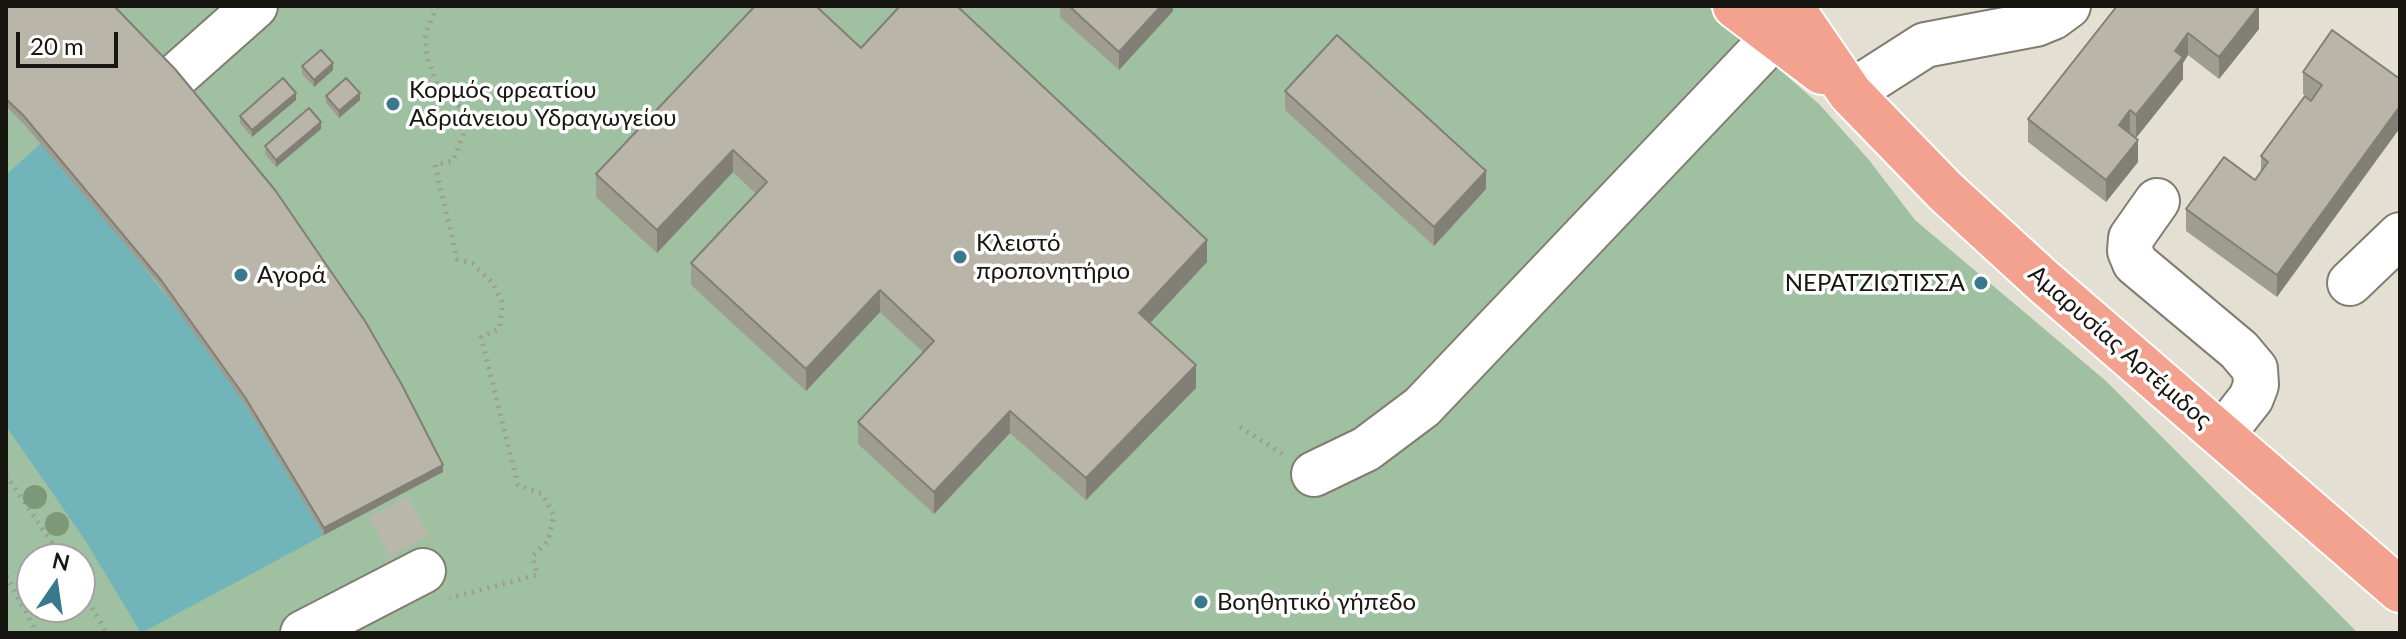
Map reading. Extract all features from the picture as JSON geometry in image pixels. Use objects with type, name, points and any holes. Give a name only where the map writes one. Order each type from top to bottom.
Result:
[{"type":"main road","name":"Αμαρυσίας Αρτέμιδος","points":[[1735,6],[1781,22],[1945,191],[2042,280],[2400,590]]},
{"type":"street","points":[[175,77],[255,6]]},
{"type":"street","points":[[1850,93],[1925,45],[2036,24],[2068,6]]},
{"type":"street","points":[[1314,474],[1366,449],[1422,407],[1781,22]]},
{"type":"street","points":[[2157,201],[2131,238],[2130,251],[2135,263],[2239,350],[2255,369],[2256,385],[2251,398],[2222,435]]},
{"type":"street","points":[[2350,283],[2400,235]]},
{"type":"street","points":[[303,633],[423,571]]},
{"type":"path","points":[[423,571],[439,601],[537,575],[533,556],[548,541],[554,515],[542,494],[518,485],[481,337],[499,329],[503,304],[492,282],[473,264],[457,259],[435,165],[453,161],[467,115],[437,83],[427,57],[425,35],[437,6]]},
{"type":"path","points":[[1240,427],[1314,474]]},
{"type":"path","points":[[6,475],[52,543]]},
{"type":"path","points":[[6,576],[37,633]]},
{"type":"path","points":[[96,614],[107,633]]},
{"type":"green space","points":[[6,6],[1707,6],[1820,105],[1869,160],[1915,220],[2106,381],[2358,633],[6,633]]},
{"type":"water","points":[[41,143],[205,345],[245,404],[324,535],[141,633],[96,558],[96,543],[87,543],[6,426],[6,175]]},
{"type":"building","name":"Αγορά","points":[[6,6],[114,6],[175,69],[275,190],[365,321],[443,465],[324,528],[245,397],[161,280],[23,115],[6,99]]},
{"type":"building","name":"Κλειστό προπονητήριο","points":[[755,6],[816,6],[861,48],[900,6],[957,6],[1207,240],[1139,313],[1196,365],[1086,478],[1010,411],[934,492],[858,422],[934,341],[880,290],[806,369],[691,263],[767,182],[733,150],[657,230],[596,174]]},
{"type":"building","points":[[1069,6],[1161,6],[1119,52]]},
{"type":"building","points":[[2117,6],[2259,6],[2219,57],[2188,33],[2175,51],[2183,57],[2136,115],[2130,110],[2119,125],[2138,140],[2106,180],[2028,119]]},
{"type":"building","points":[[2332,30],[2400,79],[2400,106],[2277,275],[2186,209],[2224,157],[2255,180],[2268,162],[2261,156],[2305,96],[2311,101],[2322,85],[2303,72]]},
{"type":"building","points":[[1337,35],[1486,171],[1434,227],[1285,91]]},
{"type":"building","points":[[321,50],[333,63],[314,80],[302,66]]},
{"type":"building","points":[[283,78],[296,93],[252,130],[240,116]]},
{"type":"building","points":[[346,78],[360,93],[339,111],[326,96]]},
{"type":"building","points":[[309,108],[321,122],[276,160],[265,146]]},
{"type":"tunnel","points":[[357,449],[423,571]]},
{"type":"place","name":"Κορμός φρεατίου Αδριάνειου Υδραγωγείου","points":[[393,104]]},
{"type":"place","name":"Κλειστό προπονητήριο","points":[[960,257]]},
{"type":"place","name":"Αγορά","points":[[241,275]]},
{"type":"place","name":"ΝΕΡΑΤΖΙΩΤΙΣΣΑ","points":[[1981,283]]},
{"type":"place","name":"Βοηθητικό γήπεδο","points":[[1201,602]]}]
